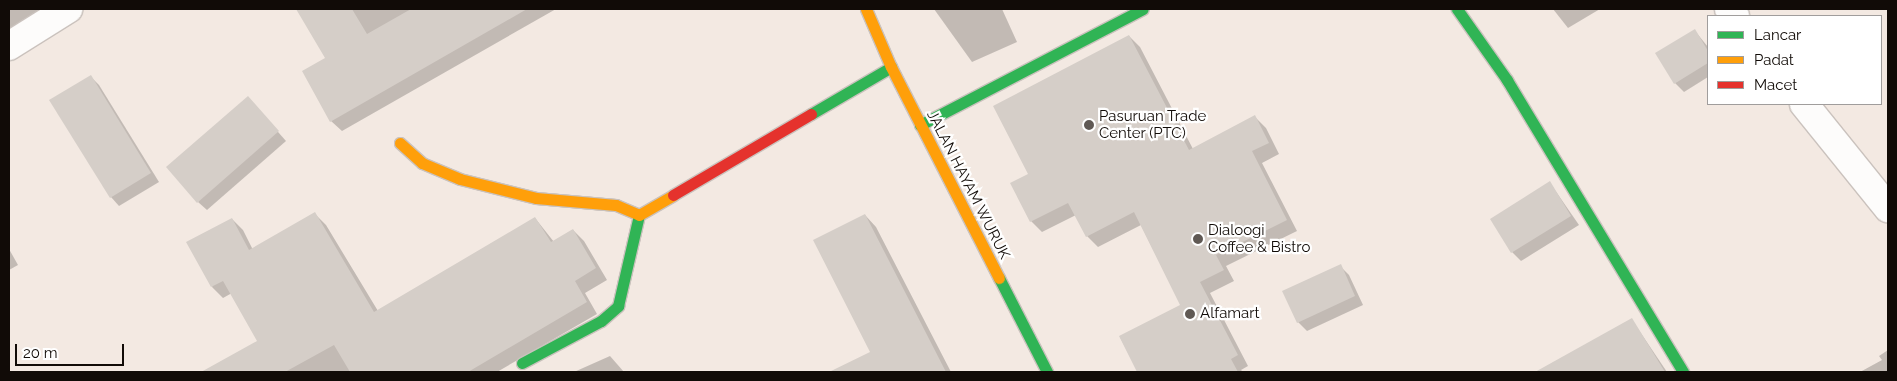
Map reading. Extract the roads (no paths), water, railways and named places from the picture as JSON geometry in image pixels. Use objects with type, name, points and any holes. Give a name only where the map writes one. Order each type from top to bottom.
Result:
[{"type":"street","points":[[9,46],[68,9]]},
{"type":"street","name":"JALAN HAYAM WURUK","points":[[866,9],[891,67],[1046,372]]},
{"type":"street","points":[[920,124],[1143,9]]},
{"type":"street","points":[[1457,9],[1507,80],[1683,372]]},
{"type":"street","points":[[522,363],[601,321],[618,306],[639,215],[891,67]]},
{"type":"street","points":[[1805,105],[1888,208]]},
{"type":"street","points":[[400,143],[422,163],[460,179],[536,198],[616,206],[639,215]]},
{"type":"place","name":"Pasuruan Trade Center (PTC)","points":[[1089,125]]},
{"type":"place","name":"Dialoogi Coffee & Bistro","points":[[1198,239]]},
{"type":"place","name":"Alfamart","points":[[1190,314]]}]
